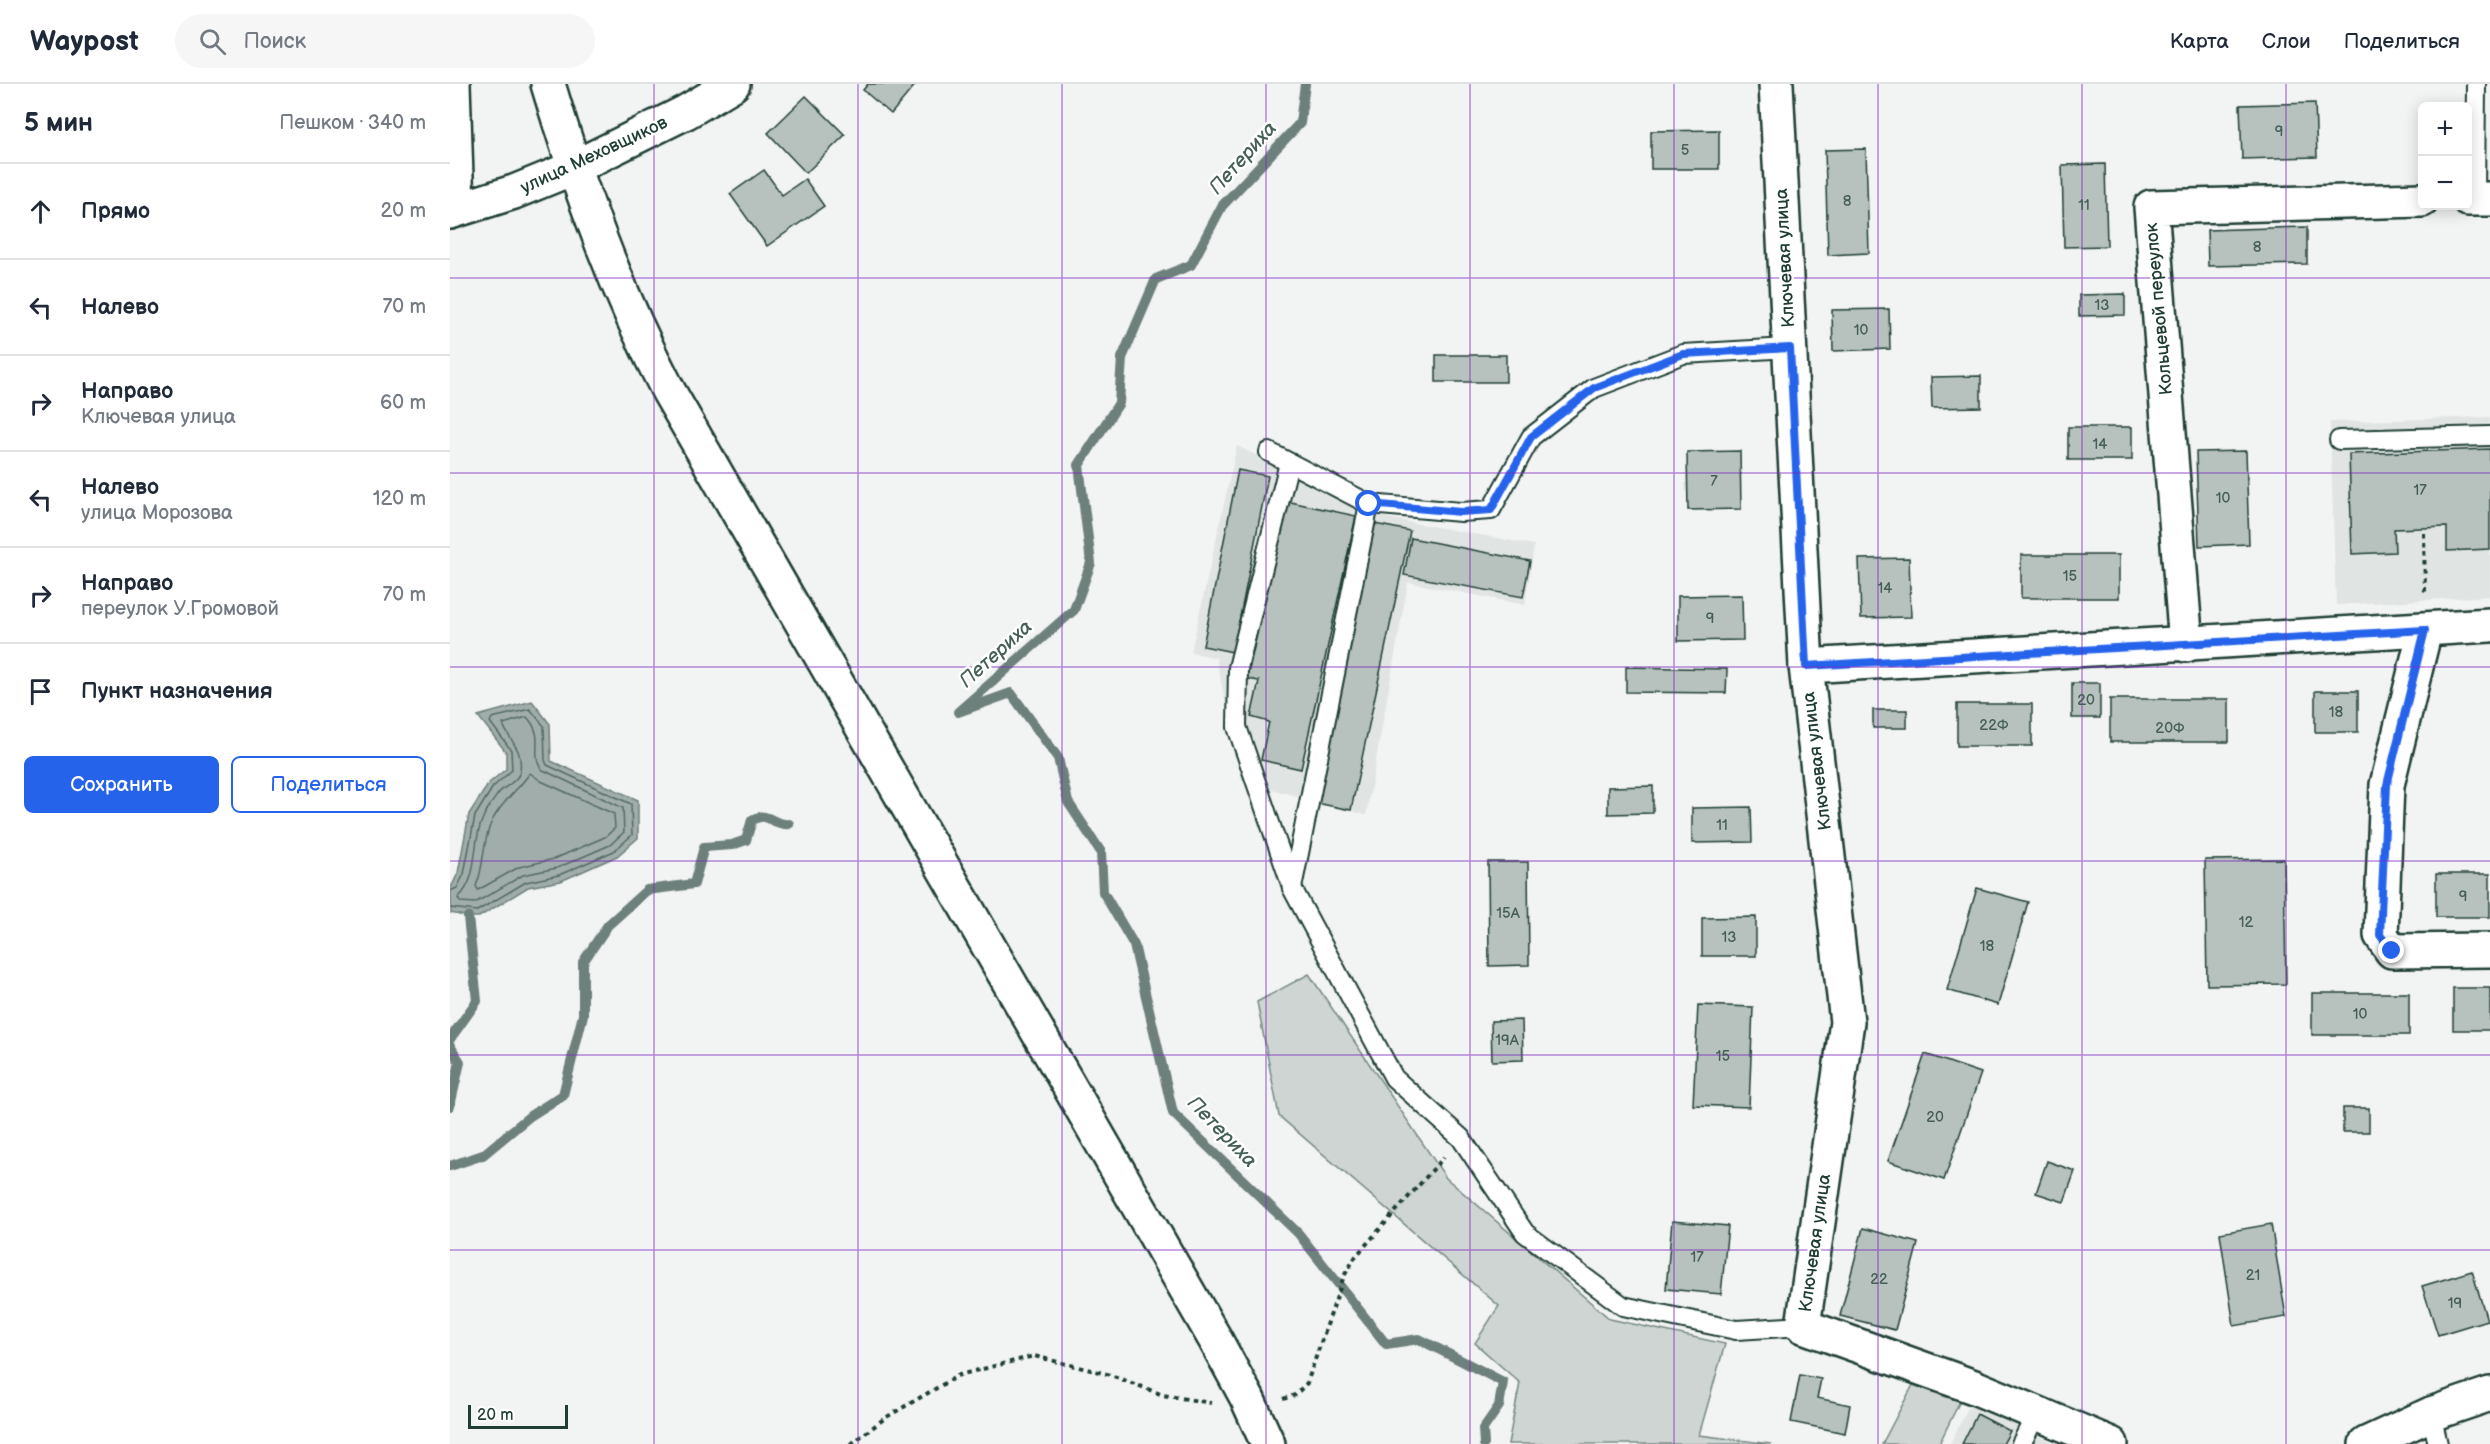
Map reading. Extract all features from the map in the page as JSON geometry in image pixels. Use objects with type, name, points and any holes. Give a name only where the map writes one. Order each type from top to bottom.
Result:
[{"type":"street","points":[[453,84],[454,211]]},
{"type":"street","points":[[548,84],[573,168],[638,334],[669,392],[1215,1339],[1247,1398],[1268,1444]]},
{"type":"street","name":"улица Меховщиков","points":[[454,211],[514,192],[573,168],[686,112],[733,84]]},
{"type":"street","name":"Ключевая улица","points":[[1776,84],[1806,666],[1847,1022],[1803,1326]]},
{"type":"street","name":"Кольцевой переулок","points":[[2186,645],[2151,207],[2418,200]]},
{"type":"street","points":[[1806,666],[2490,625]]},
{"type":"street","points":[[2425,630],[2387,785],[2380,935],[2392,951],[2490,950]]},
{"type":"street","points":[[1803,1326],[1974,1387],[2111,1444]]},
{"type":"street","points":[[2366,1444],[2434,1429],[2490,1394]]},
{"type":"lane","points":[[2476,84],[2477,199]]},
{"type":"lane","points":[[1269,452],[1369,504],[1461,512],[1491,510],[1531,437],[1594,388],[1683,354],[1790,348]]},
{"type":"lane","points":[[2339,440],[2490,436]]},
{"type":"lane","points":[[1289,463],[1238,668],[1237,727],[1292,888],[1394,1078],[1461,1138],[1525,1233],[1623,1306],[1736,1330],[1803,1326]]},
{"type":"lane","points":[[1292,888],[1369,504]]},
{"type":"lane","points":[[2021,1444],[2037,1413]]},
{"type":"path","points":[[2424,533],[2425,630]]},
{"type":"shaded area","points":[[2490,417],[2490,596],[2336,605],[2330,422]]},
{"type":"shaded area","points":[[1237,446],[1382,517],[1534,545],[1525,605],[1408,582],[1366,815],[1242,781],[1216,658],[1191,652]]},
{"type":"shaded area","points":[[1309,974],[1446,1178],[1610,1319],[1725,1344],[1699,1435],[1771,1444],[1508,1444],[1520,1383],[1475,1343],[1499,1306],[1279,1116],[1257,1002]]},
{"type":"shaded area","points":[[1913,1385],[1960,1401],[1939,1444],[1882,1444]]},
{"type":"shaded area","points":[[1971,1402],[2056,1444],[1950,1444]]},
{"type":"water","points":[[532,701],[550,724],[551,761],[638,800],[638,838],[617,856],[561,881],[528,887],[479,917],[451,913],[451,888],[458,873],[469,814],[489,783],[506,769],[506,752],[478,716]]},
{"type":"building","points":[[868,84],[916,84],[891,114],[863,90]]},
{"type":"building","points":[[806,96],[845,135],[806,173],[768,133]]},
{"type":"building","points":[[2315,103],[2317,157],[2242,159],[2240,105]]},
{"type":"building","points":[[1719,130],[1719,169],[1651,169],[1651,131]]},
{"type":"building","points":[[1866,149],[1869,253],[1828,255],[1825,150]]},
{"type":"building","points":[[2105,164],[2107,246],[2064,247],[2062,165]]},
{"type":"building","points":[[764,170],[782,195],[805,179],[824,206],[767,246],[730,194]]},
{"type":"building","points":[[2307,227],[2307,264],[2208,266],[2207,230]]},
{"type":"building","points":[[2125,294],[2125,315],[2079,316],[2079,295]]},
{"type":"building","points":[[1889,309],[1890,349],[1833,351],[1832,310]]},
{"type":"building","points":[[1436,355],[1506,355],[1506,382],[1436,382]]},
{"type":"building","points":[[1981,376],[1981,407],[1932,408],[1931,377]]},
{"type":"building","points":[[2068,427],[2132,427],[2132,460],[2068,460]]},
{"type":"building","points":[[2490,449],[2490,549],[2447,551],[2447,527],[2394,529],[2395,552],[2352,554],[2349,454]]},
{"type":"building","points":[[1740,451],[1741,509],[1688,510],[1687,452]]},
{"type":"building","points":[[2246,451],[2249,544],[2199,546],[2196,452]]},
{"type":"building","points":[[1238,470],[1268,476],[1233,652],[1203,646]]},
{"type":"building","points":[[1286,501],[1356,516],[1301,769],[1261,760],[1269,722],[1251,717],[1259,681],[1247,679]]},
{"type":"building","points":[[1375,524],[1410,531],[1351,810],[1316,803]]},
{"type":"building","points":[[1411,538],[1530,561],[1523,597],[1404,575]]},
{"type":"building","points":[[2021,555],[2119,555],[2119,598],[2021,598]]},
{"type":"building","points":[[1909,558],[1911,617],[1861,618],[1859,559]]},
{"type":"building","points":[[1742,595],[1743,640],[1678,641],[1678,596]]},
{"type":"building","points":[[1626,667],[1727,669],[1726,693],[1626,692]]},
{"type":"building","points":[[2072,683],[2100,683],[2100,718],[2072,718]]},
{"type":"building","points":[[2315,691],[2358,691],[2358,732],[2315,732]]},
{"type":"building","points":[[2110,699],[2229,699],[2229,742],[2110,742]]},
{"type":"building","points":[[1957,704],[2032,704],[2032,746],[1957,746]]},
{"type":"building","points":[[1873,710],[1907,710],[1907,728],[1873,728]]},
{"type":"building","points":[[1653,786],[1653,813],[1608,814],[1608,787]]},
{"type":"building","points":[[1751,807],[1752,842],[1692,843],[1692,808]]},
{"type":"building","points":[[2284,859],[2286,984],[2207,985],[2205,860]]},
{"type":"building","points":[[1488,862],[1528,862],[1529,965],[1489,966]]},
{"type":"building","points":[[2436,874],[2490,874],[2490,917],[2436,917]]},
{"type":"building","points":[[1977,888],[2028,902],[1998,1005],[1947,990]]},
{"type":"building","points":[[1756,917],[1756,956],[1702,956],[1702,918]]},
{"type":"building","points":[[2453,988],[2490,988],[2490,1030],[2453,1030]]},
{"type":"building","points":[[2312,993],[2409,993],[2409,1035],[2312,1035]]},
{"type":"building","points":[[1698,1005],[1753,1007],[1749,1107],[1693,1105]]},
{"type":"building","points":[[1522,1020],[1523,1060],[1492,1061],[1491,1021]]},
{"type":"building","points":[[1925,1054],[1981,1073],[1944,1180],[1888,1161]]},
{"type":"building","points":[[2343,1108],[2369,1108],[2369,1132],[2343,1132]]},
{"type":"building","points":[[2047,1161],[2075,1171],[2064,1202],[2036,1193]]},
{"type":"building","points":[[1672,1221],[1728,1226],[1721,1294],[1666,1289]]},
{"type":"building","points":[[2271,1224],[2286,1317],[2234,1326],[2220,1233]]},
{"type":"building","points":[[1863,1228],[1918,1243],[1895,1330],[1840,1316]]},
{"type":"building","points":[[2472,1271],[2487,1320],[2438,1335],[2422,1286]]},
{"type":"building","points":[[1800,1375],[1821,1379],[1817,1398],[1850,1405],[1845,1433],[1791,1422]]},
{"type":"building","points":[[1977,1414],[2010,1431],[2003,1444],[1962,1444]]},
{"type":"waterway","name":"Петериха","points":[[1305,84],[1300,123],[1222,206],[1191,265],[1156,279],[1122,358],[1119,403],[1079,465],[1091,563],[1074,610],[958,712],[1011,693],[1058,758],[1068,802],[1101,852],[1103,892],[1134,945],[1173,1113],[1298,1233],[1386,1344],[1419,1339],[1503,1382],[1499,1406],[1483,1429],[1484,1444]]},
{"type":"waterway","points":[[450,1166],[483,1155],[530,1116],[563,1095],[583,1015],[583,962],[608,925],[647,890],[694,884],[704,847],[732,845],[746,840],[752,820],[766,817],[778,823],[789,824]]},
{"type":"waterway","points":[[450,1039],[477,1001],[468,917]]},
{"type":"waterway","points":[[450,1046],[460,1062],[450,1106]]},
{"type":"route","points":[[1369,504],[1461,512],[1491,510],[1531,437],[1594,388],[1683,354],[1790,348],[1806,666],[2425,630],[2387,785],[2380,935],[2392,951]]}]
